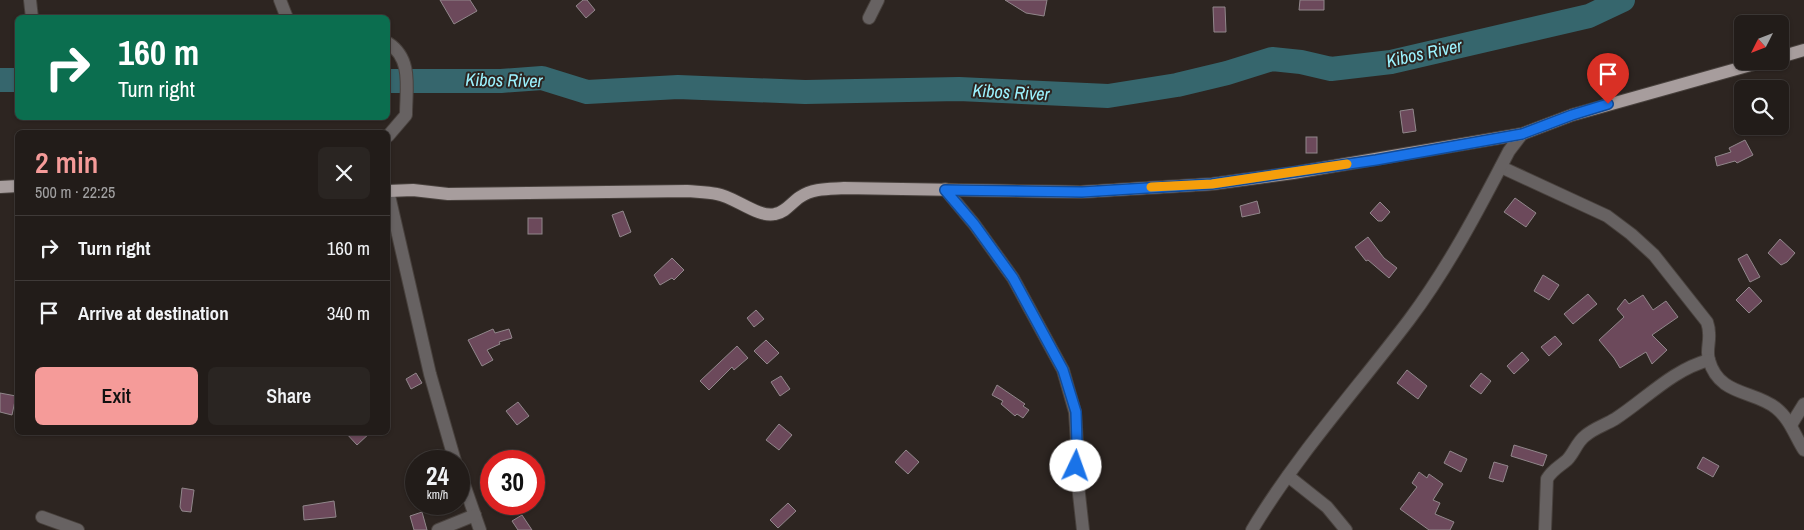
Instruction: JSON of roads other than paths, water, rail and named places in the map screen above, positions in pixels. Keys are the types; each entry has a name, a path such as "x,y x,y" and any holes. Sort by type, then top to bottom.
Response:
{"main road":[{"path":"1789,54 1804,50"},
{"path":"390,191 413,190 448,194 687,192 718,194 738,201 760,213 774,214 788,209 799,197 814,190 844,188 1082,192 1212,184 1376,160 1522,134 1581,112 1734,70"},
{"path":"0,187 15,186"}],"street":[{"path":"30,0 32,15"},
{"path":"280,0 286,15"},
{"path":"869,18 878,0"},
{"path":"390,44 402,57 406,70 406,115 390,134"},
{"path":"1252,530 1288,476 1409,320 1443,271 1509,151 1522,134"},
{"path":"1501,167 1606,216 1631,234 1654,255 1707,322 1709,360 1719,379 1727,386 1775,407 1791,425 1804,450"},
{"path":"945,190 974,224 1013,278 1063,370 1076,412 1076,466 1083,530"},
{"path":"390,200 430,374 453,450"},
{"path":"1545,530 1547,479 1552,472 1567,460 1583,437 1614,419 1678,373 1695,364 1709,360"},
{"path":"1791,425 1804,404"},
{"path":"1288,476 1328,507 1346,530"},
{"path":"470,501 480,530"},
{"path":"438,530 475,515"},
{"path":"42,517 78,530"}],"waterway":[{"name":"Kibos River","path":"390,81 501,81 542,78 587,92 678,87 805,92 959,89 1108,96 1177,85 1227,73 1272,59 1301,62 1331,69 1391,62 1589,16 1623,0"},
{"name":"Kibos River","path":"0,80 15,80"}]}
